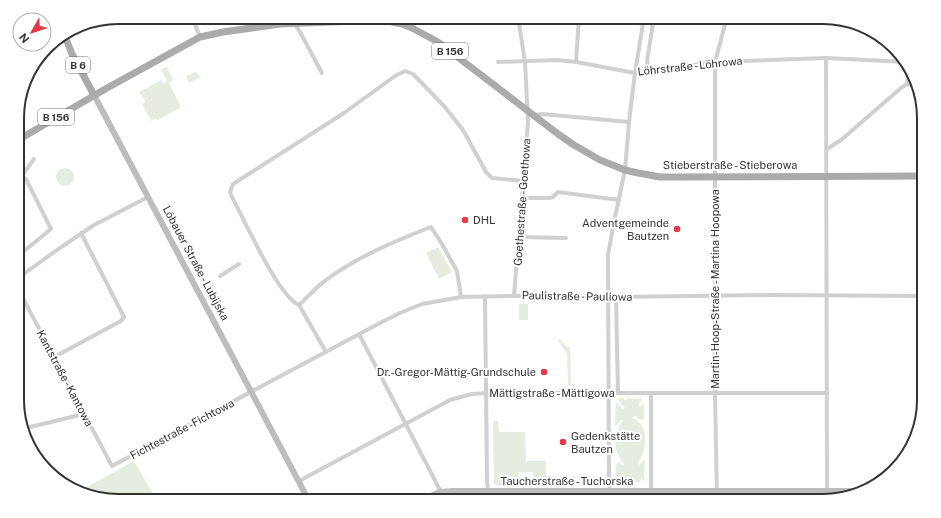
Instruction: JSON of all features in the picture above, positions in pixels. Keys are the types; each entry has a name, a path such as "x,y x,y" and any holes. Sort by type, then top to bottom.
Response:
{"main road":[{"name":"B 156","path":"24,136 94,95 200,37 280,24"},
{"name":"Stieberstraße - Stieberowa","path":"402,24 438,42 580,148 600,160 625,170 660,177 917,176"},
{"name":"Löbauer Straße - Lubijska","path":"66,40 72,54 306,494"},
{"name":"Taucherstraße - Tuchorska","path":"435,494 441,492 488,491 827,491"},
{"path":"827,491 845,491"}],"street":[{"path":"195,24 200,37"},
{"path":"295,24 322,73"},
{"name":"Goethestraße - Goethowa","path":"514,296 520,238 528,122 526,109 525,62 519,24"},
{"path":"576,62 579,24"},
{"path":"611,491 609,484 608,255 625,170 628,122 643,24"},
{"path":"649,71 647,61 653,24"},
{"name":"Martin-Hoop-Straße - Martina Hoopowa","path":"716,492 714,393 715,62 724,24"},
{"path":"826,58 827,491"},
{"name":"Löhrstraße - Löhrowa","path":"498,62 557,60 635,73 715,62 826,58 898,62"},
{"path":"326,352 299,305 294,303 269,268 232,197 230,192 233,184 349,110 382,84 405,71 413,74 444,106 463,130 486,172 492,178 523,181"},
{"path":"907,77 907,84"},
{"path":"827,149 841,140 901,88 907,84 911,85"},
{"path":"535,115 542,114 628,122"},
{"path":"24,173 34,159"},
{"path":"24,178 26,179 52,229 24,251"},
{"path":"522,198 549,198 553,197 558,192 619,200"},
{"path":"24,274 81,233 148,197"},
{"path":"299,305 325,281 344,268 403,238 431,227 453,261 457,271 461,297"},
{"path":"54,357 121,321 124,317 81,233"},
{"path":"520,238 566,238"},
{"path":"220,276 239,264"},
{"path":"486,296 488,494"},
{"name":"Paulistraße - Pauliowa","path":"252,391 400,313 422,304 461,297 917,296"},
{"path":"616,297 618,393"},
{"name":"Kantstraße - Kantowa","path":"24,300 112,466"},
{"path":"359,334 440,486 441,492"},
{"name":"Fichtestraße -Fichtowa","path":"112,466 252,391"},
{"path":"651,393 651,491"},
{"name":"Mättigstraße - Mättigowa","path":"299,481 456,398 472,394 827,393"},
{"path":"28,427 84,414"}],"shaded area":[{"path":"167,67 173,80 169,83 181,107 158,120 156,118 151,121 142,104 146,102 139,92 161,80 163,83 167,81 161,69"},
{"path":"195,72 201,77 189,83 186,76"},
{"path":"61,168 69,168 74,173 72,184 69,186 61,186 56,181 56,173"},
{"path":"438,247 452,272 439,279 426,253"},
{"path":"519,304 528,304 528,320 519,320"},
{"path":"560,339 567,347 570,347 571,385 568,385 567,354 558,340"},
{"path":"618,398 624,398 624,400 627,400 627,398 642,399 638,405 639,407 644,403 644,419 641,420 635,416 632,418 638,421 644,432 645,445 638,463 639,465 645,459 644,482 641,477 641,481 639,483 632,480 618,480 616,483 615,481 616,464 619,462 623,466 624,464 620,459 615,442 617,430 624,420 621,420 615,426 616,402 623,409 625,408"},
{"path":"493,421 498,421 499,432 525,432 526,461 546,461 546,485 534,485 533,472 519,472 520,485 495,485"},
{"path":"134,461 153,494 106,493 85,488"}],"place":[{"name":"DHL","path":"465,220"},
{"name":"Adventgemeinde Bautzen","path":"677,229"},
{"name":"Dr.-Gregor-Mättig-Grundschule","path":"544,372"},
{"name":"Gedenkstätte Bautzen","path":"563,442"}]}
